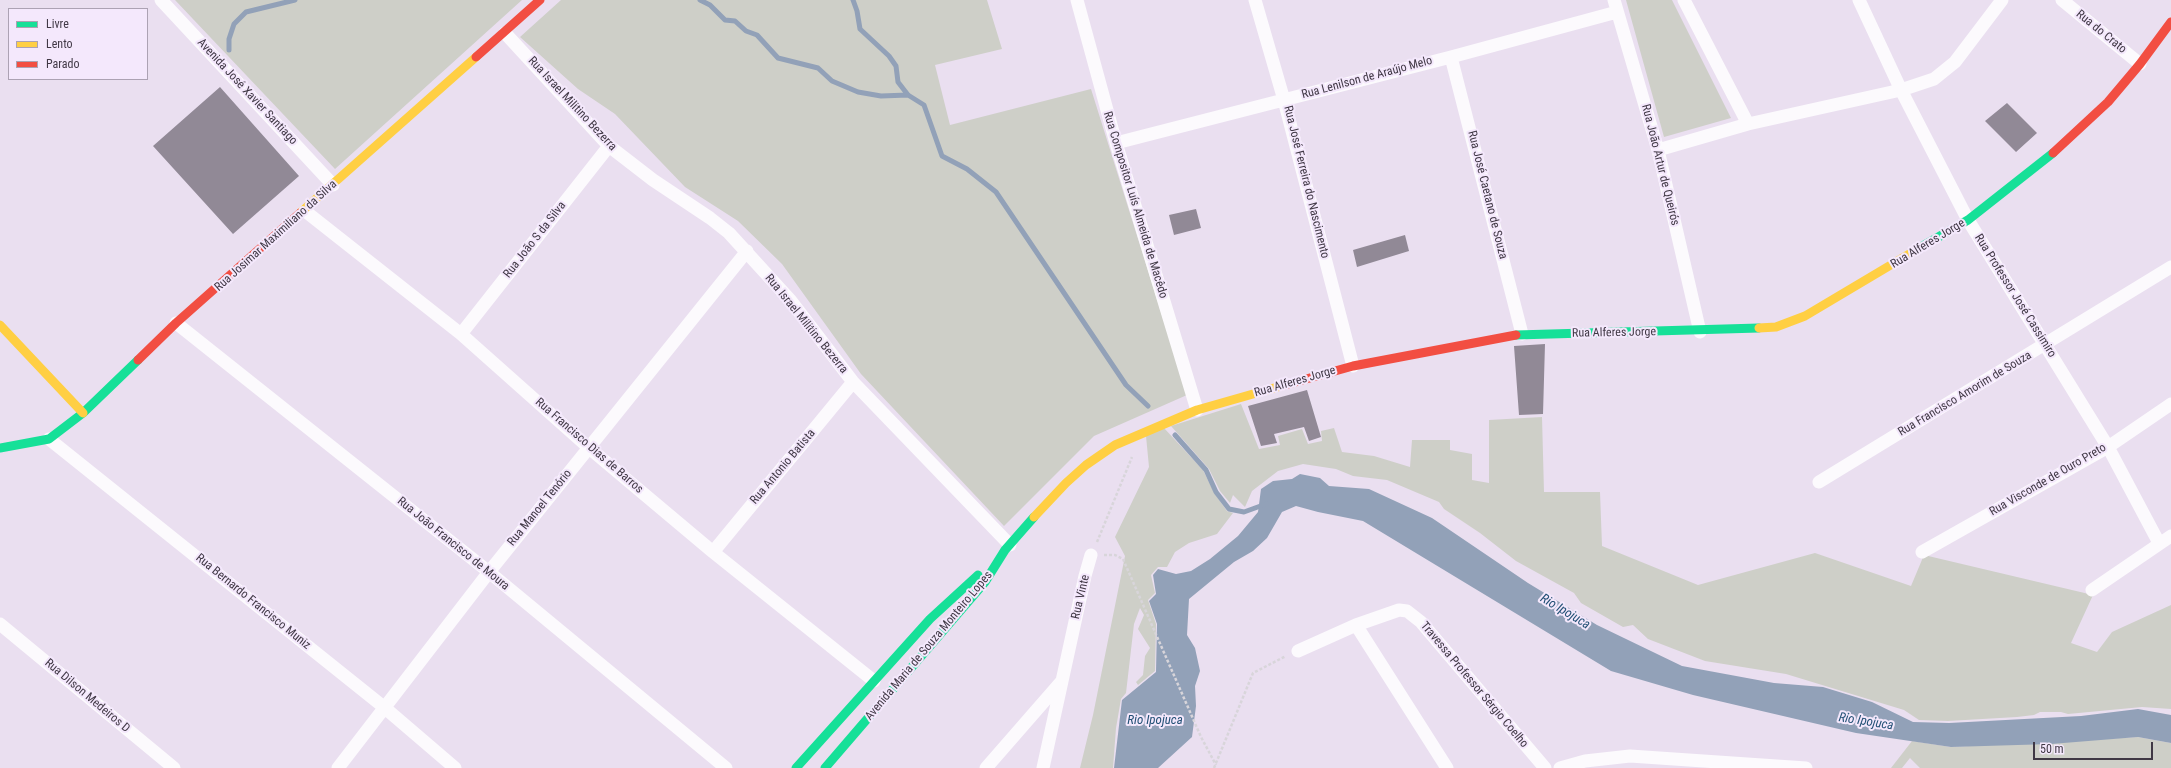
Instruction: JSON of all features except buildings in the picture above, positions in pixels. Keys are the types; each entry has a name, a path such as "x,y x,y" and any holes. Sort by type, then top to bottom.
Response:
{"street":[{"name":"Avenida José Xavier Santiago","path":"161,0 333,185"},
{"name":"Rua Josimar Maximiliano da Silva","path":"0,448 49,439 83,413 176,323 505,33 540,0"},
{"name":"Rua Compositor Luís Almeida de Macêdo","path":"1077,0 1116,142 1197,410"},
{"name":"Rua José Ferreira do Nascimento","path":"1255,0 1284,100 1353,366"},
{"path":"1684,0 1748,124"},
{"name":"Rua Professor José Cassimiro","path":"1859,0 1901,90 1968,220 2108,447 2159,543"},
{"path":"1658,150 1748,124 1901,90 1934,79 1946,71 1980,31 2002,0"},
{"name":"Rua do Crato","path":"2062,0 2140,64"},
{"name":"Rua Lenilson de Araújo Melo","path":"1116,142 1451,56 1616,6"},
{"name":"Rua João Artur de Queirós","path":"1616,6 1658,150 1700,332"},
{"name":"Rua Alferes Jorge","path":"1008,547 1066,483 1086,465 1115,445 1197,410 1353,366 1522,334 1700,332 1776,326 1805,316 1968,220 2064,143 2108,102 2140,64 2171,22"},
{"name":"Rua Israel Militino Bezerra","path":"505,33 609,146 654,180 710,218 729,233 747,251 791,301 853,382 1008,547"},
{"name":"Rua José Caetano de Souza","path":"1451,56 1522,334"},
{"name":"Rua João S da Silva","path":"461,334 609,146"},
{"name":"Rua Francisco Dias de Barros","path":"305,210 461,334 588,447 713,552 874,681"},
{"name":"Rua Manoel Tenório","path":"338,768 489,572 747,251"},
{"name":"Rua Francisco Amorim de Souza","path":"1819,482 2171,267"},
{"name":"Rua João Francisco de Moura","path":"176,323 489,572 726,768"},
{"path":"0,326 83,413"},
{"name":"Rua Antonio Batista","path":"713,552 853,382"},
{"name":"Rua Visconde de Ouro Preto","path":"1922,552 2108,447 2171,404"},
{"name":"Rua Bernardo Francisco Muniz","path":"49,439 386,706 455,768"},
{"path":"2092,590 2171,536"},
{"name":"Avenida Maria de Souza Monteiro Lopes","path":"796,768 930,619 1008,547"},
{"name":"Avenida Maria de Souza Monteiro Lopes","path":"826,768 985,582 1008,547"},
{"name":"Rua Vinte","path":"1043,768 1085,576 1091,555"},
{"name":"Travessa Professor Sérgio Coelho","path":"1356,625 1399,610 1407,611 1422,622 1545,768"},
{"name":"Rua Dilson Medeiros D","path":"0,624 174,768"},
{"path":"1298,651 1356,625 1447,768"},
{"path":"986,768 1062,681"},
{"path":"1560,768 1630,756 1704,764 1806,768"}],"path":[{"path":"1133,454 1091,555 1115,555 1123,559 1215,766"},
{"path":"1215,766 1253,673 1298,651"}],"shaded area":[{"path":"175,0 522,0 335,169"},
{"path":"561,0 987,0 1002,49 935,65 950,125 1091,89 1187,395 1094,436 1004,526 861,374 782,264 738,221 685,187 615,114 578,89 520,37"},
{"path":"1626,0 1672,0 1731,118 1664,137"},
{"path":"1241,404 1259,449 1280,445 1278,436 1302,429 1308,444 1322,441 1321,431 1334,428 1342,452 1374,456 1410,467 1412,440 1450,440 1450,450 1472,454 1472,480 1489,483 1489,420 1542,417 1544,492 1600,492 1602,546 1698,585 1815,553 1911,586 1924,555 2093,595 2071,643 2097,652 2112,632 2171,605 2171,709 2142,707 2068,714 2061,712 2040,712 2034,715 2017,717 1948,721 1919,720 1904,710 1786,674 1705,661 1648,639 1633,625 1623,627 1581,603 1574,593 1516,561 1480,533 1444,509 1439,502 1387,480 1353,476 1336,469 1303,464 1278,471 1252,491 1245,507 1233,495 1230,503 1220,491 1209,469 1171,426"},
{"path":"1164,428 1203,470 1215,494 1227,511 1233,513 1217,534 1189,543 1175,552 1167,567 1158,567 1151,575 1155,593 1148,600 1156,624 1155,671 1138,685 1136,682 1143,675 1145,656 1150,648 1138,629 1144,615 1140,608 1134,624 1126,693 1121,699 1116,728 1113,768 1080,768 1093,715 1125,556 1115,537 1149,467 1146,436"},
{"path":"2138,737 2171,743 2171,768 1920,768 1910,758 1902,768 1891,768 1912,741 1951,747"}],"water":[{"name":"Rio Ipojuca","path":"1300,474 1320,478 1329,486 1369,489 1432,518 1528,583 1597,625 1682,666 1774,683 1823,687 1872,702 1913,722 1949,723 2081,716 2138,709 2171,715 2171,743 2138,737 2051,744 1951,747 1856,733 1693,695 1611,671 1363,521 1296,506 1282,512 1267,538 1253,551 1234,562 1189,599 1187,635 1195,648 1200,671 1195,686 1196,706 1192,737 1158,768 1114,768 1122,700 1156,672 1157,624 1149,601 1156,594 1153,575 1158,569 1176,574 1191,571 1210,559 1238,536 1258,512 1261,489 1273,481 1292,479"}],"waterway":[{"path":"229,50 229,39 234,24 246,12 295,0"},
{"path":"700,0 710,5 725,20 735,21 746,31 757,35 778,58 818,68 832,81 858,92 881,96 908,95"},
{"path":"853,0 857,11 860,29 889,56 896,66 898,82 908,95 924,105 942,156 967,169 996,192 1126,385 1148,406"},
{"path":"1175,435 1206,470 1216,492 1229,509 1244,512 1266,504"}],"traffic: fast":[{"path":"1921,247 1968,220 2053,153"},
{"path":"1516,335 1759,328"},
{"path":"0,448 49,439 83,413 138,360"},
{"path":"825,768 985,582 1005,550 1034,517"},
{"path":"796,768 930,619 978,575"}],"traffic: slow":[{"path":"300,213 476,57"},
{"path":"1759,328 1776,327 1805,316 1921,247"},
{"path":"0,325 83,413"},
{"path":"1034,517 1066,483 1086,465 1115,445 1197,410 1281,386"}],"traffic: jam":[{"path":"476,57 540,0"},
{"path":"2053,153 2108,102 2140,64 2171,22"},
{"path":"138,360 176,323 300,213"},
{"path":"1281,386 1353,366 1516,335"}]}
